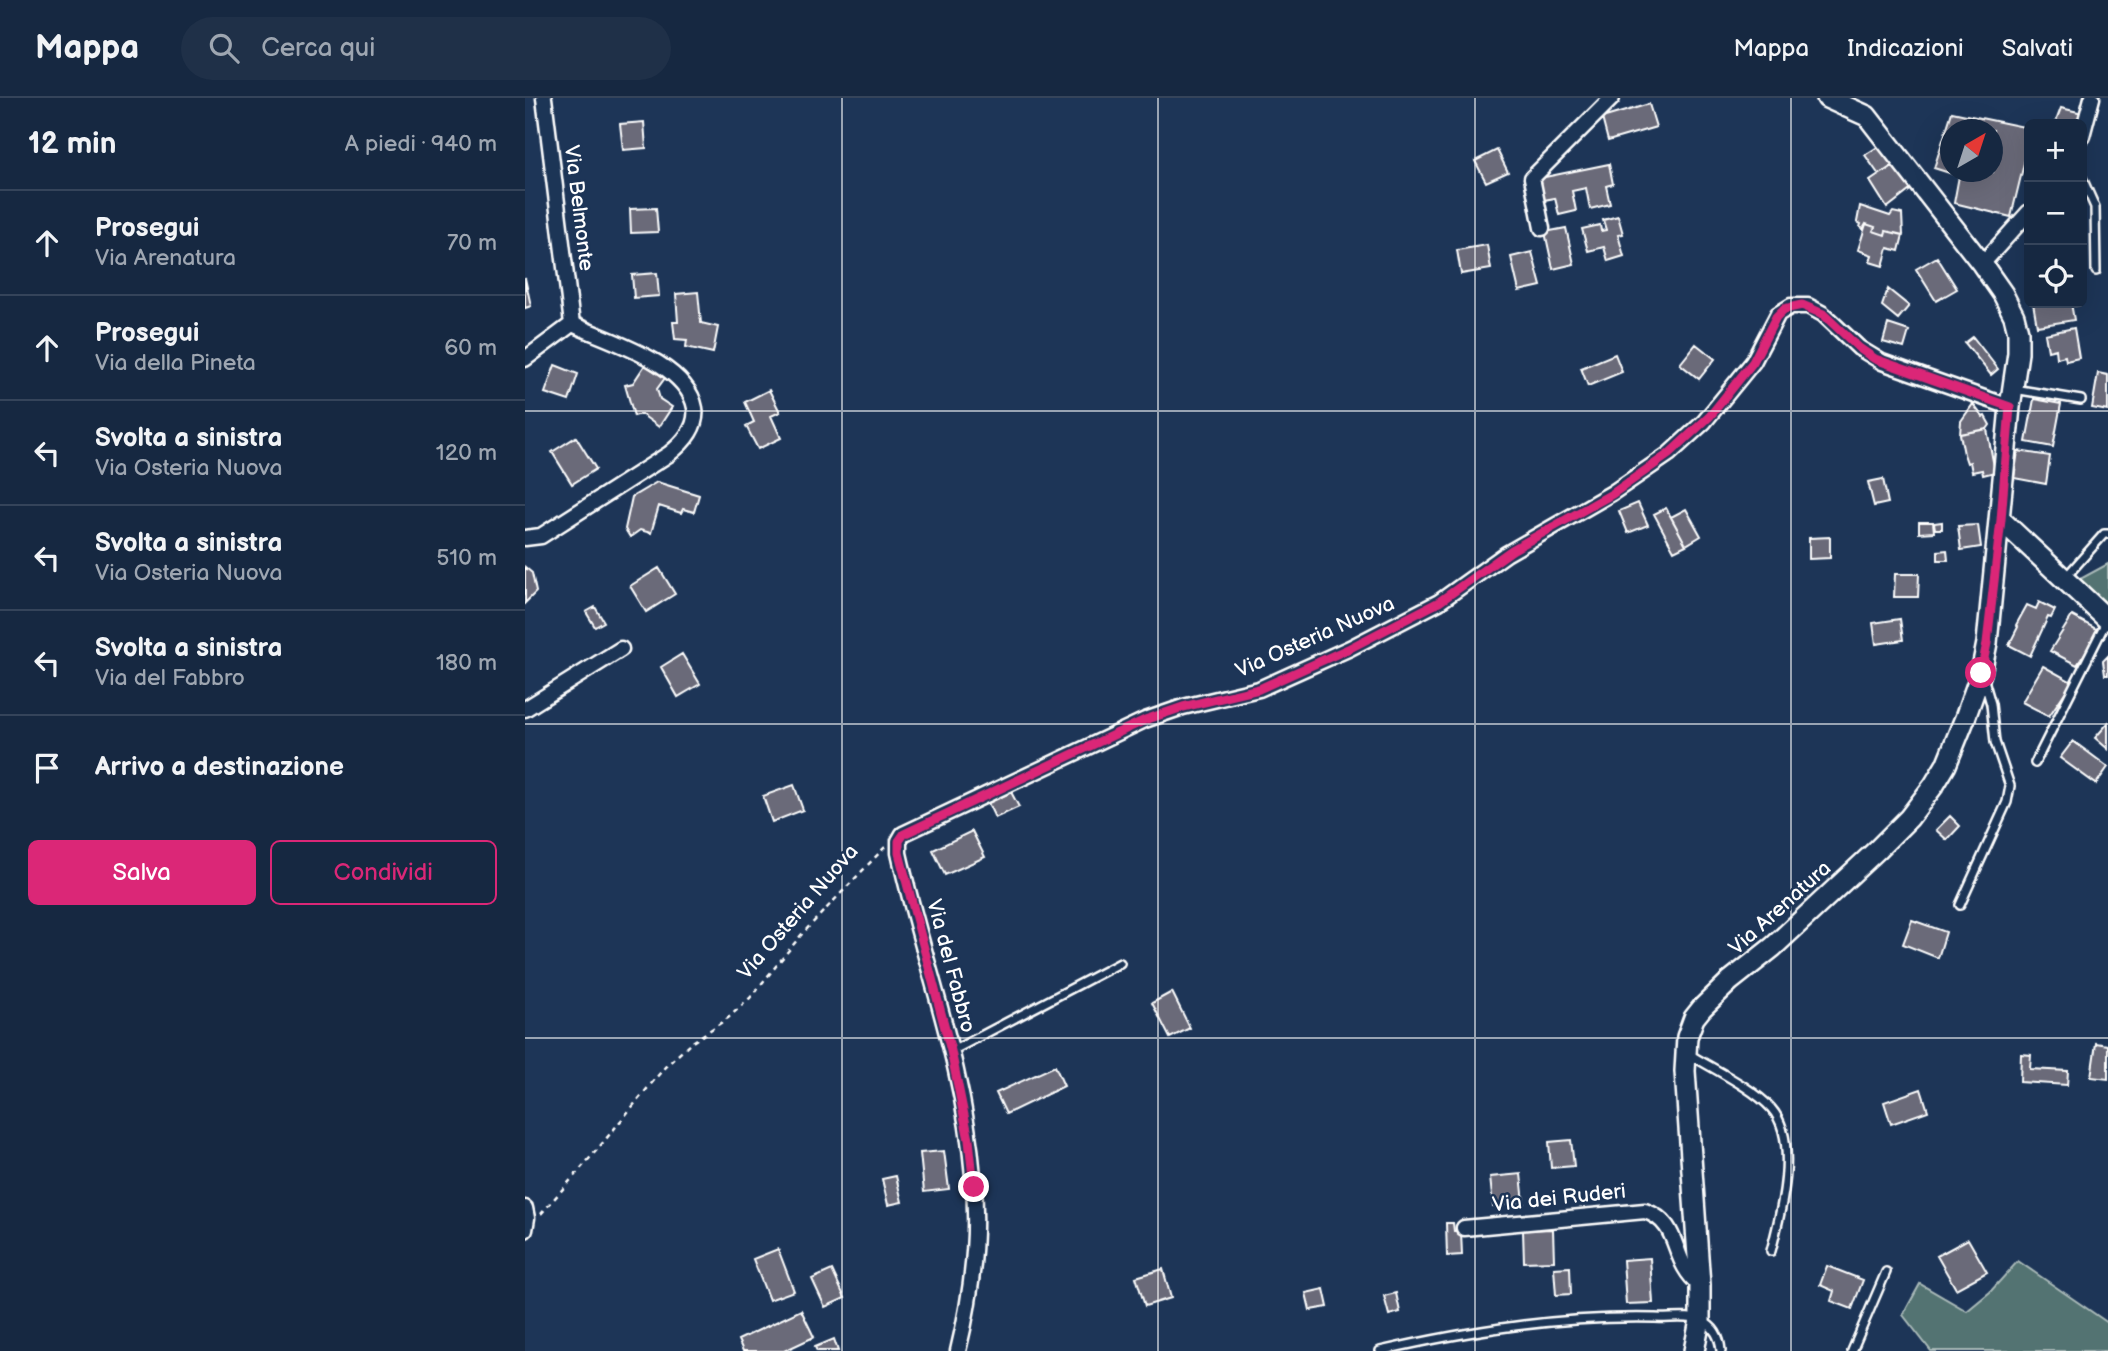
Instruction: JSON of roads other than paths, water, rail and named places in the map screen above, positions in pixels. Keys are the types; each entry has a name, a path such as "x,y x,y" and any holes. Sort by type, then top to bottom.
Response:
{"street":[{"name":"Via Belmonte","path":"544,98 572,324"},
{"path":"1542,228 1531,179 1612,98"},
{"path":"1827,98 1863,107"},
{"path":"2086,119 2092,98"},
{"name":"Via Arenatura","path":"1695,1351 1700,1320 1700,1285 1685,1052 1692,1023 1707,1002 1773,947 1878,849 1915,810 1946,765 1981,673 1987,643 2018,353 2016,324 2003,294 1982,264 1863,107"},
{"path":"1982,264 2024,218"},
{"name":"Via Osteria Nuova","path":"899,841 910,829 1135,724 1173,710 1276,683 1439,602 1506,554 1612,494 1684,442 1745,374 1761,350 1776,317 1789,307 1802,305 1823,314 1863,351 1882,362 2012,398"},
{"path":"525,359 572,324 657,362 676,375 692,397 695,418 687,437 669,454 541,536 525,538"},
{"path":"2001,520 2108,620"},
{"path":"525,709 621,649"},
{"name":"Via del Fabbro","path":"899,841 900,857 951,1051 969,1140 974,1187 971,1280 958,1351"},
{"path":"525,1208 529,1226"},
{"name":"Via dei Ruderi","path":"1465,1228 1645,1212 1653,1214 1666,1224 1685,1271 1700,1285"}],"lane":[{"path":"2084,182 2095,207 2096,271"},
{"path":"2012,398 2081,400"},
{"path":"2065,579 2104,534 2108,534"},
{"path":"2035,764 2108,620"},
{"path":"1960,905 2009,798 2008,780 1995,742 1991,704 1981,673"},
{"path":"951,1051 1120,963"},
{"path":"1685,1052 1761,1100 1780,1121 1786,1142 1785,1177 1780,1215 1771,1251"},
{"path":"1852,1351 1886,1272"},
{"path":"1380,1351 1447,1336 1545,1321 1599,1318 1700,1320 1718,1335 1721,1351"}]}
